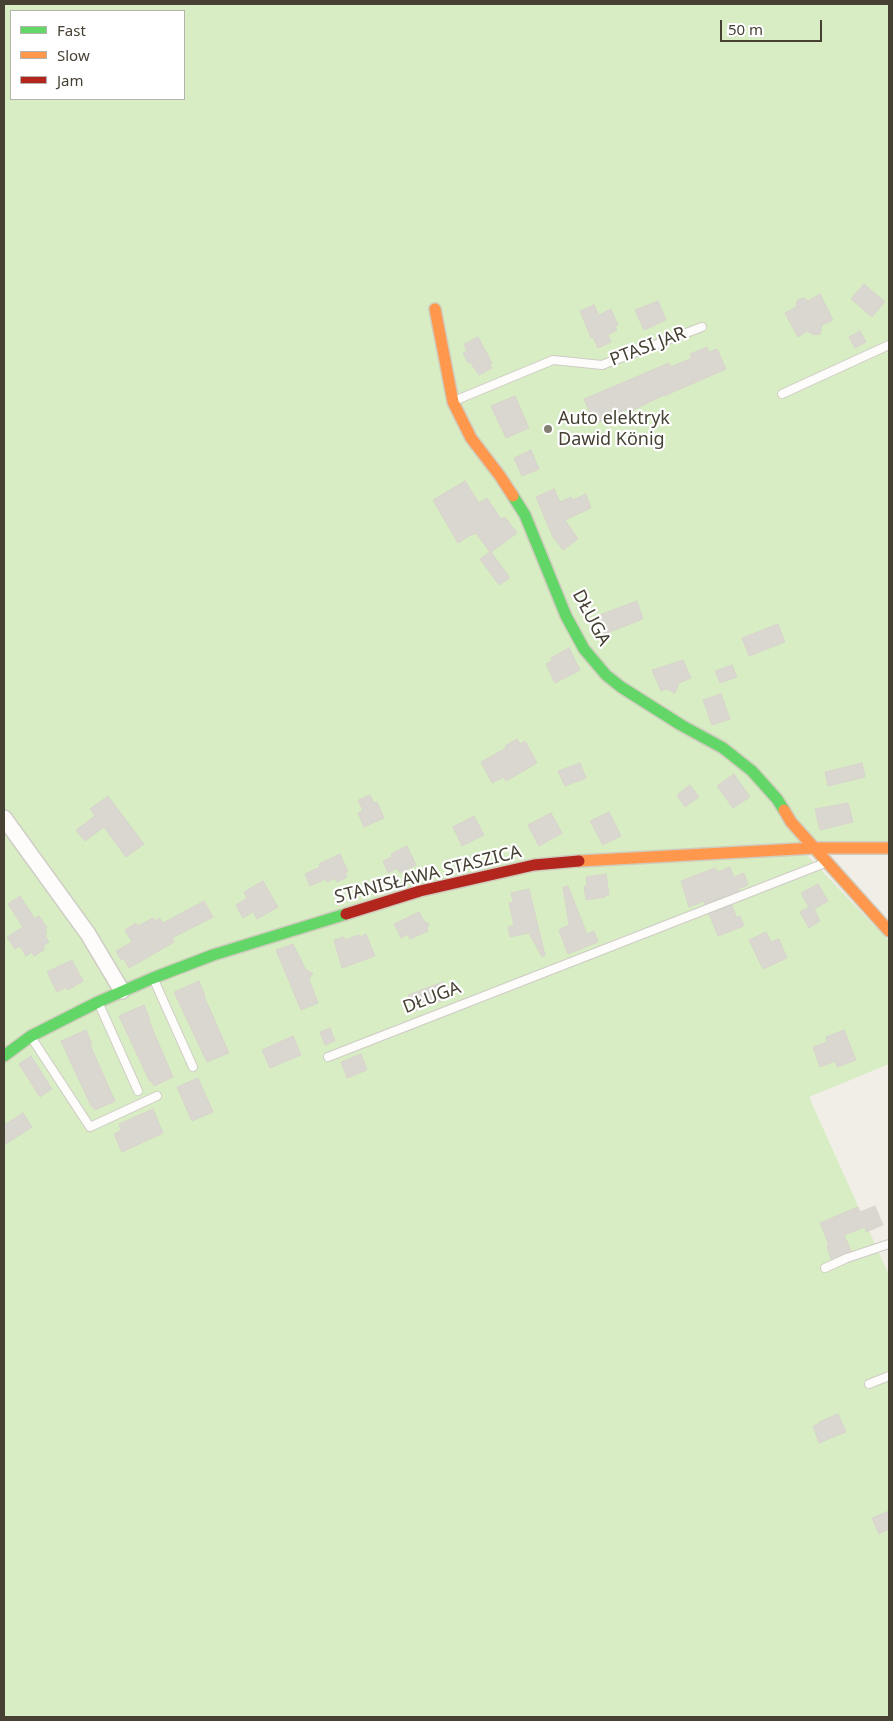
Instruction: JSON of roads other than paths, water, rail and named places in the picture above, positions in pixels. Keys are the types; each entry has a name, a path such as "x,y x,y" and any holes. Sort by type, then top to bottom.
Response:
{"street":[{"name":"DŁUGA","path":"435,309 453,402 471,438 500,476 525,515 570,624 584,649 606,675 621,687 681,725 723,748 747,767 776,799 791,822 889,932"},
{"path":"4,818 88,934 122,991"},
{"name":"STANISŁAWA STASZICA","path":"4,1056 31,1036 98,1002 153,978 230,950 420,891 534,866 617,858 815,848 889,848"}],"lane":[{"name":"PTASI JAR","path":"453,402 553,360 602,366 702,326"},
{"path":"782,394 889,345"},
{"name":"DŁUGA","path":"328,1058 827,863"},
{"path":"153,978 193,1067"},
{"path":"98,1002 138,1091"},
{"path":"31,1036 90,1127 157,1096"},
{"path":"825,1268 847,1258 889,1244"},
{"path":"869,1384 889,1376"}],"place":[{"name":"Auto elektryk Dawid König","path":"548,429"}]}
